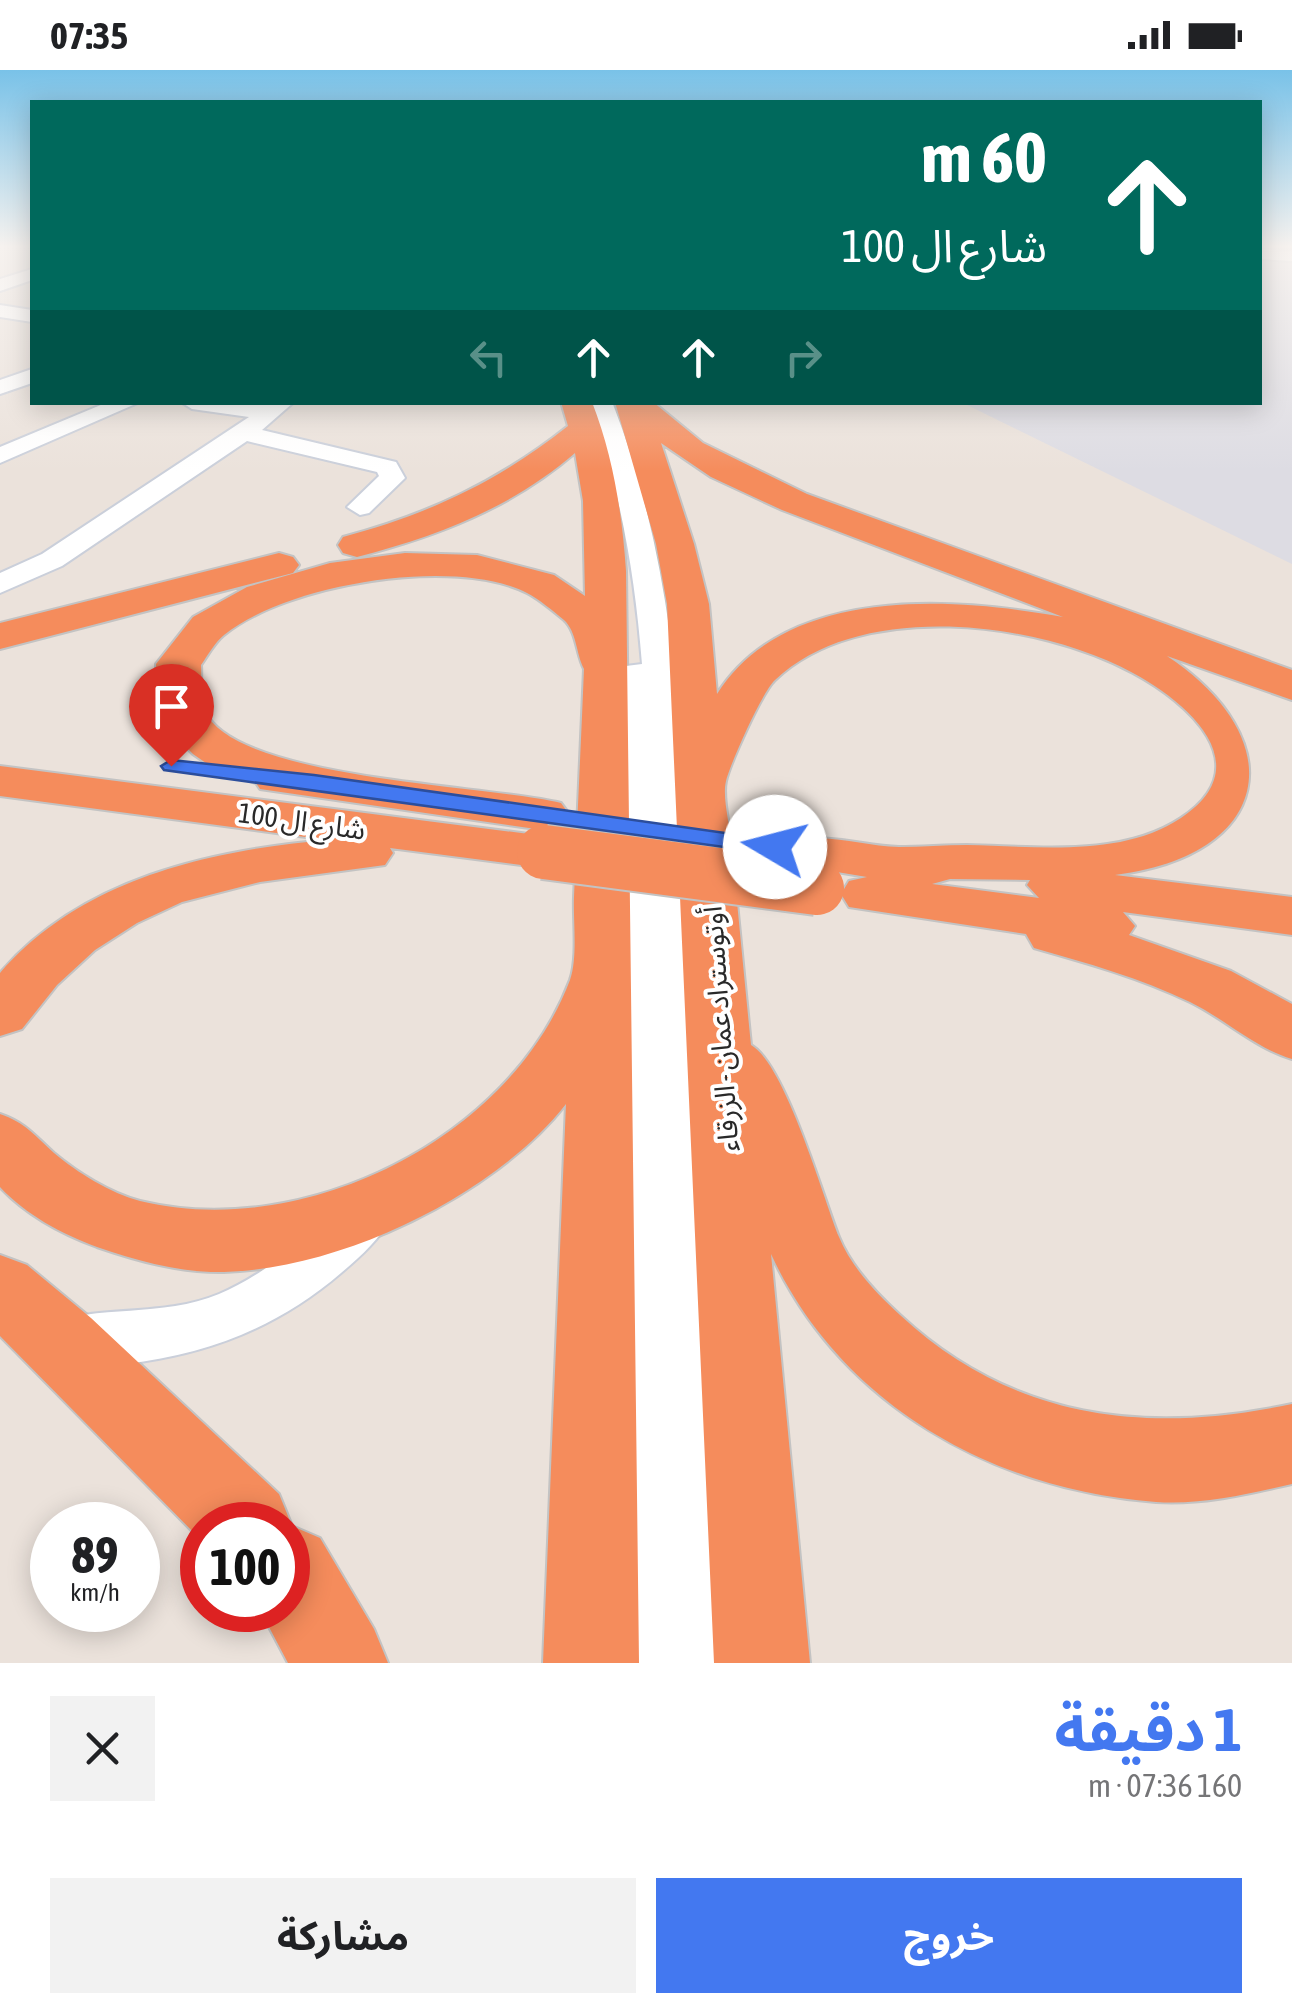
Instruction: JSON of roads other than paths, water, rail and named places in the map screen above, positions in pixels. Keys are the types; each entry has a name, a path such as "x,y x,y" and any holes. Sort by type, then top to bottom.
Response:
{"highway":[{"path":"0,636 366,543 449,518 511,488 603,407"},
{"path":"590,1663 603,970 603,407"},
{"path":"603,407 776,492 982,574 1292,686"},
{"name":"أوتوستراد عمان - الزرقاء","path":"603,407 683,573 703,777 762,1663"},
{"path":"314,782 238,761 221,751 193,728 174,689 180,663 199,638 227,616 281,588 336,572 389,564 464,564 507,572 558,594 584,615 606,675"},
{"path":"703,777 736,702 759,670 798,644 822,634 907,617 1004,620 1115,646 1166,671 1208,702 1228,725 1239,750 1242,775 1227,806 1194,832 1145,852 1084,862 967,859 815,870"},
{"name":"شارع ال 100","path":"0,747 314,782 544,833"},
{"name":"شارع ال 100","path":"0,781 478,844 544,833"},
{"path":"544,833 815,870 972,908 1176,973 1230,996 1292,1036"},
{"path":"0,1014 22,982 74,935 127,904 170,886 259,862 478,844"},
{"path":"894,864 1292,916"},
{"path":"972,908 1292,952"},
{"path":"0,1141 40,1184 73,1205 129,1228 182,1240 222,1242 304,1231 354,1215 456,1160 516,1113 552,1075 569,1047 603,970"},
{"path":"721,1045 756,1107 818,1272 865,1332 902,1366 944,1396 993,1422 1045,1442 1099,1456 1178,1464 1252,1458 1292,1444"},
{"path":"0,1288 64,1343 225,1502"},
{"path":"310,1609 340,1663"}],"street":[{"path":"0,387 30,377"},
{"path":"0,456 123,405"},
{"path":"234,405 276,408"},
{"path":"603,407 605,435 634,553 638,624 630,877 652,1283 666,1663"},
{"path":"603,407 614,434 644,553 660,662 694,1663"},
{"path":"0,584 52,560 276,408"},
{"path":"244,433 387,467 392,478 360,507"},
{"path":"64,1343 186,1332 238,1314 286,1288 381,1201"}]}
